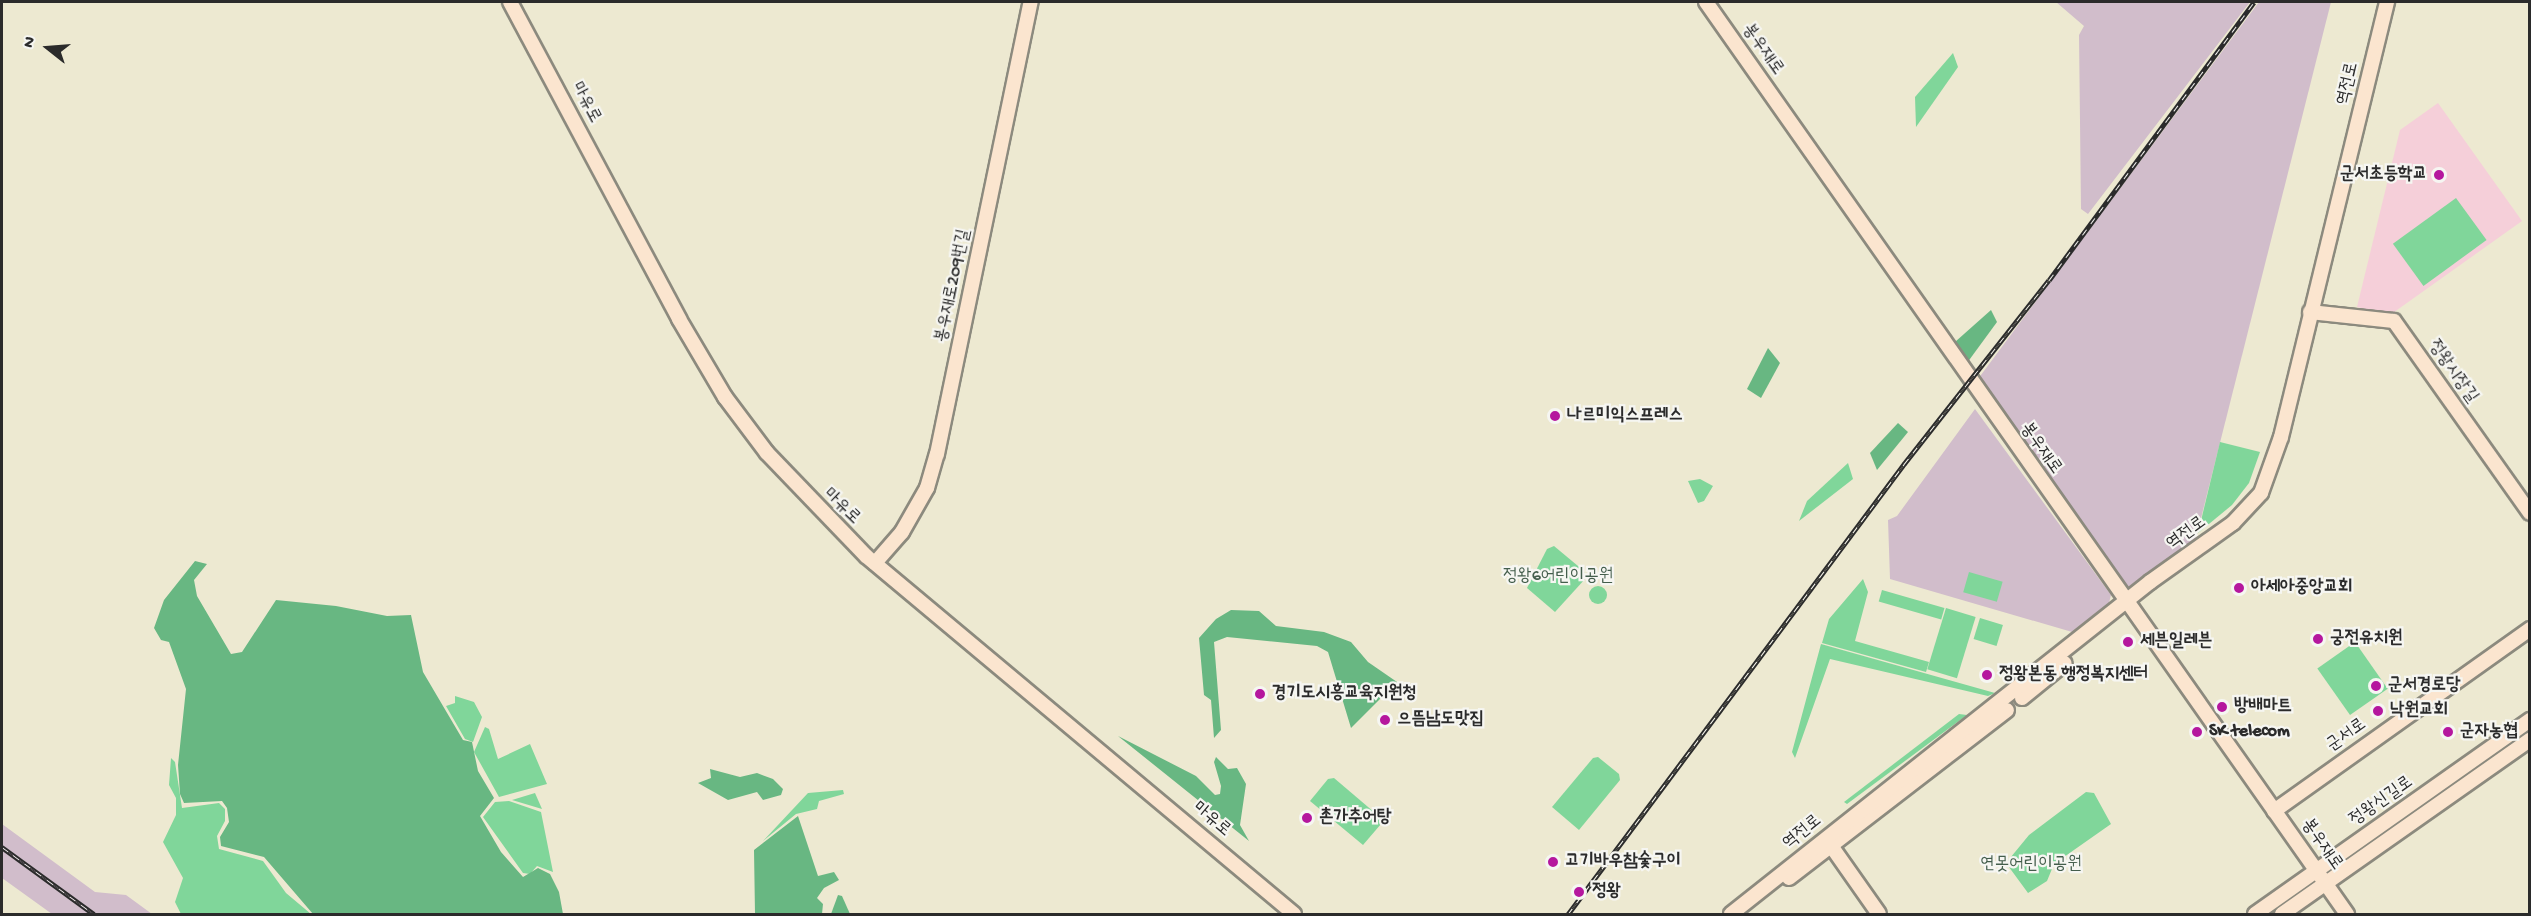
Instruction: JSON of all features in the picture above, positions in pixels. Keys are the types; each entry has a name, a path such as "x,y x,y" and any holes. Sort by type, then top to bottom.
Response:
{"street":[{"name":"마유로","path":"510,2 679,320 725,397 799,490 875,563 1294,915"},
{"name":"봉우재로209번길","path":"875,563 907,523 927,488 937,454 1031,2"},
{"name":"봉우재로","path":"1706,2 2347,915"},
{"name":"역전로","path":"2313,312 2388,2"},
{"name":"역전로","path":"1731,915 1828,842 2233,523 2261,493 2281,436 2393,2"},
{"name":"정왕시장길","path":"2313,312 2394,321 2529,513"},
{"name":"군서로","path":"2274,811 2529,629"},
{"name":"정왕신길로","path":"2255,915 2529,720"},
{"name":"정왕신길로","path":"2282,915 2529,740"},
{"name":"역전로","path":"1743,915 1828,842"},
{"path":"1828,842 1879,915"}],"shaded area":[{"path":"2056,2 2250,2 2088,214 2081,209 2079,35 2084,26"},
{"path":"2259,2 2331,2 2194,546 2130,596 1975,383"},
{"name":"군서초등학교","path":"2438,103 2522,221 2390,315 2357,307 2400,130"},
{"path":"1975,409 2111,595 2107,611 2079,634 1890,579 1888,520 1897,516"},
{"path":"2,824 95,892 126,895 152,914 52,914 2,878"}],"green space":[{"path":"1953,53 1958,67 1916,127 1915,97"},
{"path":"2456,198 2487,240 2423,286 2393,244"},
{"path":"1991,310 1997,322 1967,363 1955,342"},
{"path":"1768,348 1780,363 1761,398 1747,389"},
{"path":"1898,423 1908,432 1877,470 1870,453"},
{"path":"2220,442 2260,452 2249,483 2232,505 2198,533"},
{"path":"1848,463 1853,479 1799,521 1807,501"},
{"path":"1700,479 1713,486 1704,501 1698,503 1688,481"},
{"name":"정왕6어린이공원","path":"1554,546 1584,571 1585,579 1555,612 1527,588 1547,549"},
{"path":"195,561 207,564 194,580 197,596 231,654 242,652 276,600 336,606 387,616 411,615 423,672 463,740 472,742 478,771 494,798 480,816 501,852 523,877 538,868 550,874 559,892 563,914 313,914 264,857 221,846 220,837 229,822 227,808 222,801 184,803 180,794 178,765 186,689 169,642 161,640 154,628 164,600"},
{"path":"1969,572 2003,582 1997,602 1963,592"},
{"path":"1863,579 1868,592 1855,641 1929,662 1926,672 1822,643 1829,619"},
{"path":"1598,586 1604,589 1607,595 1604,601 1598,604 1592,601 1589,595 1592,589"},
{"path":"1882,590 1944,608 1941,619 1879,602"},
{"path":"1946,608 1976,617 1957,678 1927,669"},
{"path":"1231,610 1259,611 1276,626 1324,632 1351,642 1368,662 1397,682 1351,728 1328,652 1317,646 1227,637 1214,642 1221,730 1214,738 1211,700 1204,695 1199,638 1216,619"},
{"path":"1980,618 2003,625 1997,646 1974,639"},
{"path":"2355,642 2388,689 2350,715 2317,668"},
{"path":"1821,644 1995,693 1988,696 1830,659 1795,758 1792,752"},
{"path":"455,696 474,702 482,717 473,742 465,739 446,706 455,703"},
{"path":"1959,714 1967,715 1847,804 1844,802"},
{"path":"485,727 489,729 498,759 530,744 547,784 499,797 474,752"},
{"path":"1118,736 1196,776 1215,795 1220,794 1221,786 1214,762 1216,757 1228,769 1237,768 1246,784 1240,825 1249,841"},
{"path":"1598,757 1619,774 1620,780 1579,830 1552,807 1593,758"},
{"path":"171,758 175,762 182,808 219,803 225,809 225,821 217,836 219,849 263,861 286,893 311,914 181,914 175,902 183,878 163,842 176,815 176,798 169,785"},
{"path":"710,769 740,777 757,773 773,779 783,789 781,795 763,800 757,792 728,800 698,783 711,778"},
{"path":"1334,778 1381,818 1381,824 1363,845 1310,801 1328,779"},
{"path":"843,790 844,794 819,801 817,809 796,814 763,841 808,793"},
{"name":"연못어린이공원","path":"2086,792 2094,793 2111,824 2054,864 2047,881 2028,893 2006,863 2029,835"},
{"path":"535,793 542,809 512,800"},
{"path":"509,801 541,812 553,872 537,866 530,874 523,873 483,817 495,802"},
{"path":"798,816 818,876 834,872 839,880 824,888 817,898 823,904 822,914 755,914 754,850"},
{"path":"838,895 842,896 850,914 831,914"}],"railway":[{"path":"1568,914 1904,464 2049,280 2254,2"},
{"path":"2,847 94,914"}],"place":[{"name":"군서초등학교","path":"2439,175"},
{"name":"나르미익스프레스","path":"1555,416"},
{"name":"아세아중앙교회","path":"2239,588"},
{"name":"궁전유치원","path":"2318,639"},
{"name":"세븐일레븐","path":"2128,642"},
{"name":"정왕본동 행정복지센터","path":"1987,675"},
{"name":"군서경로당","path":"2376,686"},
{"name":"경기도시흥교육지원청","path":"1260,694"},
{"name":"방배마트","path":"2222,707"},
{"name":"낙원교회","path":"2378,711"},
{"name":"으뜸남도맛집","path":"1385,720"},
{"name":"SK telecom","path":"2197,732"},
{"name":"군자농협","path":"2448,732"},
{"name":"촌가추어탕","path":"1307,818"},
{"name":"고기바우참숯구이","path":"1553,862"},
{"name":"정왕","path":"1579,892"}]}
